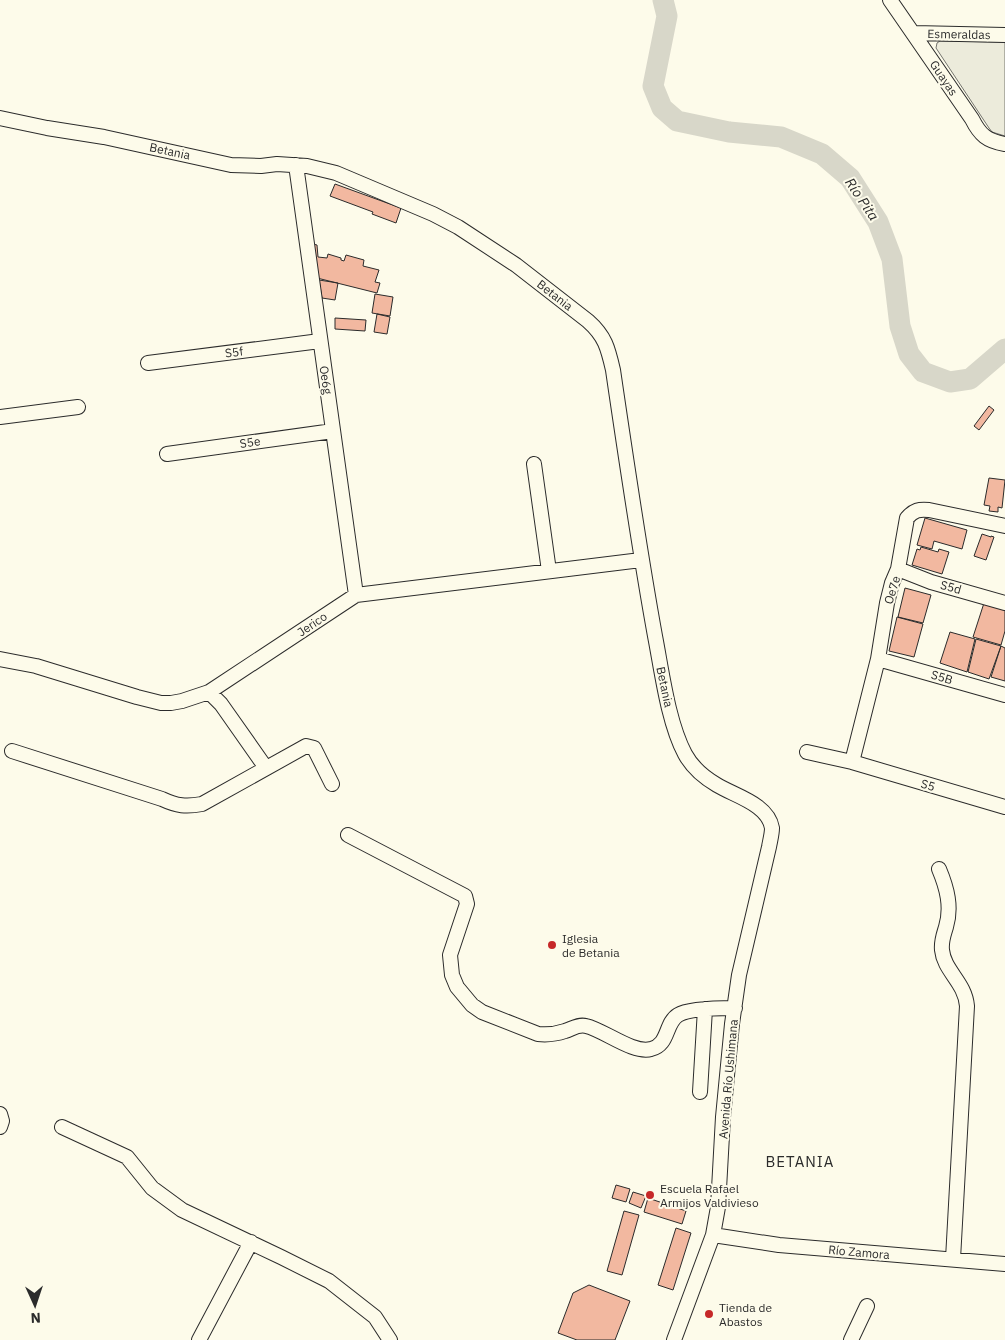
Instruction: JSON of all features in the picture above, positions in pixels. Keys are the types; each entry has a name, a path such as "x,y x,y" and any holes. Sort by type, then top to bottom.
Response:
{"street":[{"name":"Guayas","path":"890,0 977,129 984,137 994,142 1005,144"},
{"name":"Esmeraldas","path":"914,34 1005,35"},
{"name":"Betania","path":"0,118 104,137 231,164 261,166 277,164 296,165 336,173 434,214 458,227 516,265 598,330 608,348 613,370 641,560 666,694 675,729 685,753 707,778 719,786 744,797 766,815"},
{"name":"Oe6g","path":"296,165 356,594"},
{"name":"S5f","path":"148,363 320,341"},
{"path":"0,417 78,408"},
{"name":"S5e","path":"167,454 333,431"},
{"path":"534,464 549,571"},
{"name":"Oe7e","path":"852,762 878,659 887,603 898,569 907,518 919,509 1005,526"},
{"name":"Jerico","path":"0,659 36,666 137,697 161,703 171,703 210,692 356,594 641,560"},
{"name":"S5d","path":"898,569 930,582 1005,603"},
{"name":"S5B","path":"878,659 1005,696"},
{"path":"210,692 221,704 266,768"},
{"path":"12,751 162,799 175,805 189,806 202,804 306,746 314,748 332,784"},
{"name":"S5","path":"807,752 852,762 1005,807"},
{"name":"Avenida Río Ushimana","path":"674,1340 713,1235 718,1207 723,1116 734,1008 739,975 772,834 772,828 766,815"},
{"path":"348,835 465,896 467,904 450,955 452,975 461,993 472,1005 482,1012 545,1035 562,1032 573,1027 585,1026 624,1043 646,1050 662,1042 673,1019 682,1012 734,1008"},
{"path":"939,870 947,891 949,909 942,939 942,950 945,961 964,990 967,1006 953,1260"},
{"path":"700,1092 704,1009"},
{"path":"0,1114 2,1120 0,1127"},
{"path":"62,1127 127,1157 152,1188 182,1210 329,1281 375,1317 390,1340"},
{"name":"Río Zamora","path":"713,1235 779,1245 1005,1264"},
{"path":"199,1340 251,1242"},
{"path":"857,1339 867,1306"}],"shaded area":[{"path":"940,41 1005,42 1005,136 992,132 989,128 936,48 937,43"}],"building":[{"path":"335,184 401,208 396,223 330,196"},
{"path":"313,244 317,245 318,257 327,258 328,254 341,258 344,261 346,255 364,260 363,266 379,270 375,282 380,283 377,293 317,278"},
{"path":"319,280 338,283 335,300 322,298"},
{"path":"375,294 393,297 390,316 372,313"},
{"path":"377,314 390,317 387,334 374,332"},
{"path":"335,318 366,320 365,331 335,329"},
{"path":"989,406 994,410 979,430 974,426"},
{"path":"989,478 1005,480 1002,508 998,507 998,512 989,511 990,506 984,505"},
{"path":"925,518 967,530 962,549 934,541 932,549 917,545"},
{"path":"982,534 994,537 986,560 974,556"},
{"path":"921,547 938,552 939,549 949,552 942,574 912,565 917,549 920,550"},
{"path":"905,588 931,595 923,623 898,617"},
{"path":"984,603 1005,609 1005,631 1001,645 973,637"},
{"path":"897,617 923,624 914,657 889,651"},
{"path":"950,632 975,639 967,672 940,663"},
{"path":"976,639 1001,646 989,679 968,672"},
{"path":"1001,646 1005,648 1005,681 991,677"},
{"path":"616,1185 630,1189 626,1202 612,1198"},
{"path":"633,1192 646,1196 641,1208 629,1203"},
{"path":"648,1198 686,1211 682,1224 644,1212"},
{"path":"624,1211 639,1215 622,1275 607,1271"},
{"path":"676,1228 691,1233 673,1290 658,1285"},
{"path":"589,1285 630,1301 615,1340 577,1340 558,1333 573,1293"}],"waterway":[{"name":"Río Pita","path":"663,0 667,16 653,86 662,108 677,121 729,132 781,137 822,154 850,178 878,222 892,259 900,326 909,354 923,372 950,382 970,379 1005,349"}],"place":[{"name":"Iglesia de Betania","path":"552,945"},
{"name":"Escuela Rafael Armijos Valdivieso","path":"650,1195"},
{"name":"Tienda de Abastos","path":"709,1314"}],"district":[{"name":"BETANIA","path":"800,1161"}]}
